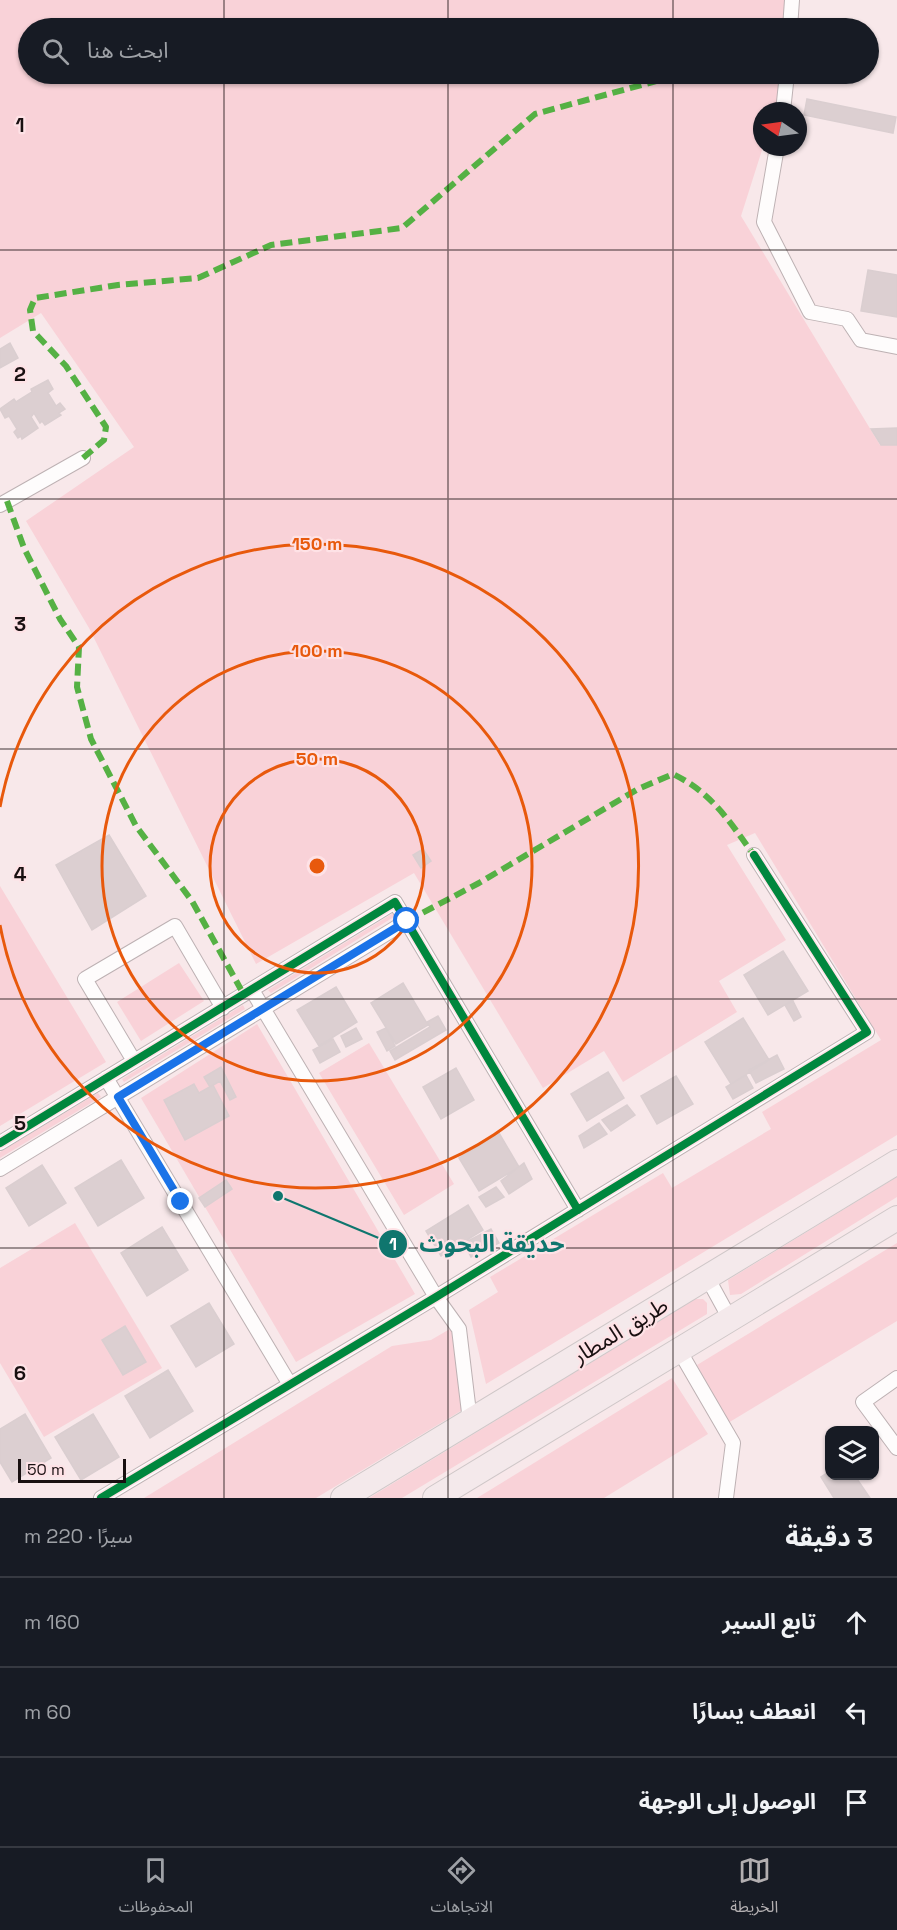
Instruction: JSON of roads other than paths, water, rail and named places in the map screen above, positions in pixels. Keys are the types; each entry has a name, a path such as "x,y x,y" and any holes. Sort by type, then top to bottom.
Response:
{"highway":[{"name":"طريق المطار","path":"343,1498 897,1162"},
{"path":"435,1498 897,1218"}],"street":[{"path":"791,18 792,0"},
{"path":"784,102 787,84"},
{"path":"775,156 764,222 810,312 847,319 861,340 897,347"},
{"path":"0,505 83,458"},
{"path":"101,1498 289,1383 436,1297 867,1032 754,855"},
{"path":"0,1143 395,902 578,1210"},
{"path":"0,1169 407,921"},
{"path":"134,1061 86,979 175,926 223,1008"},
{"path":"252,990 436,1297 459,1329 470,1421"},
{"path":"106,1078 289,1383"},
{"path":"707,1277 730,1319"},
{"path":"679,1350 732,1443 726,1498"},
{"path":"897,1377 862,1402 897,1448"}],"place":[{"name":"حديقة البحوث","path":"278,1196"}]}
